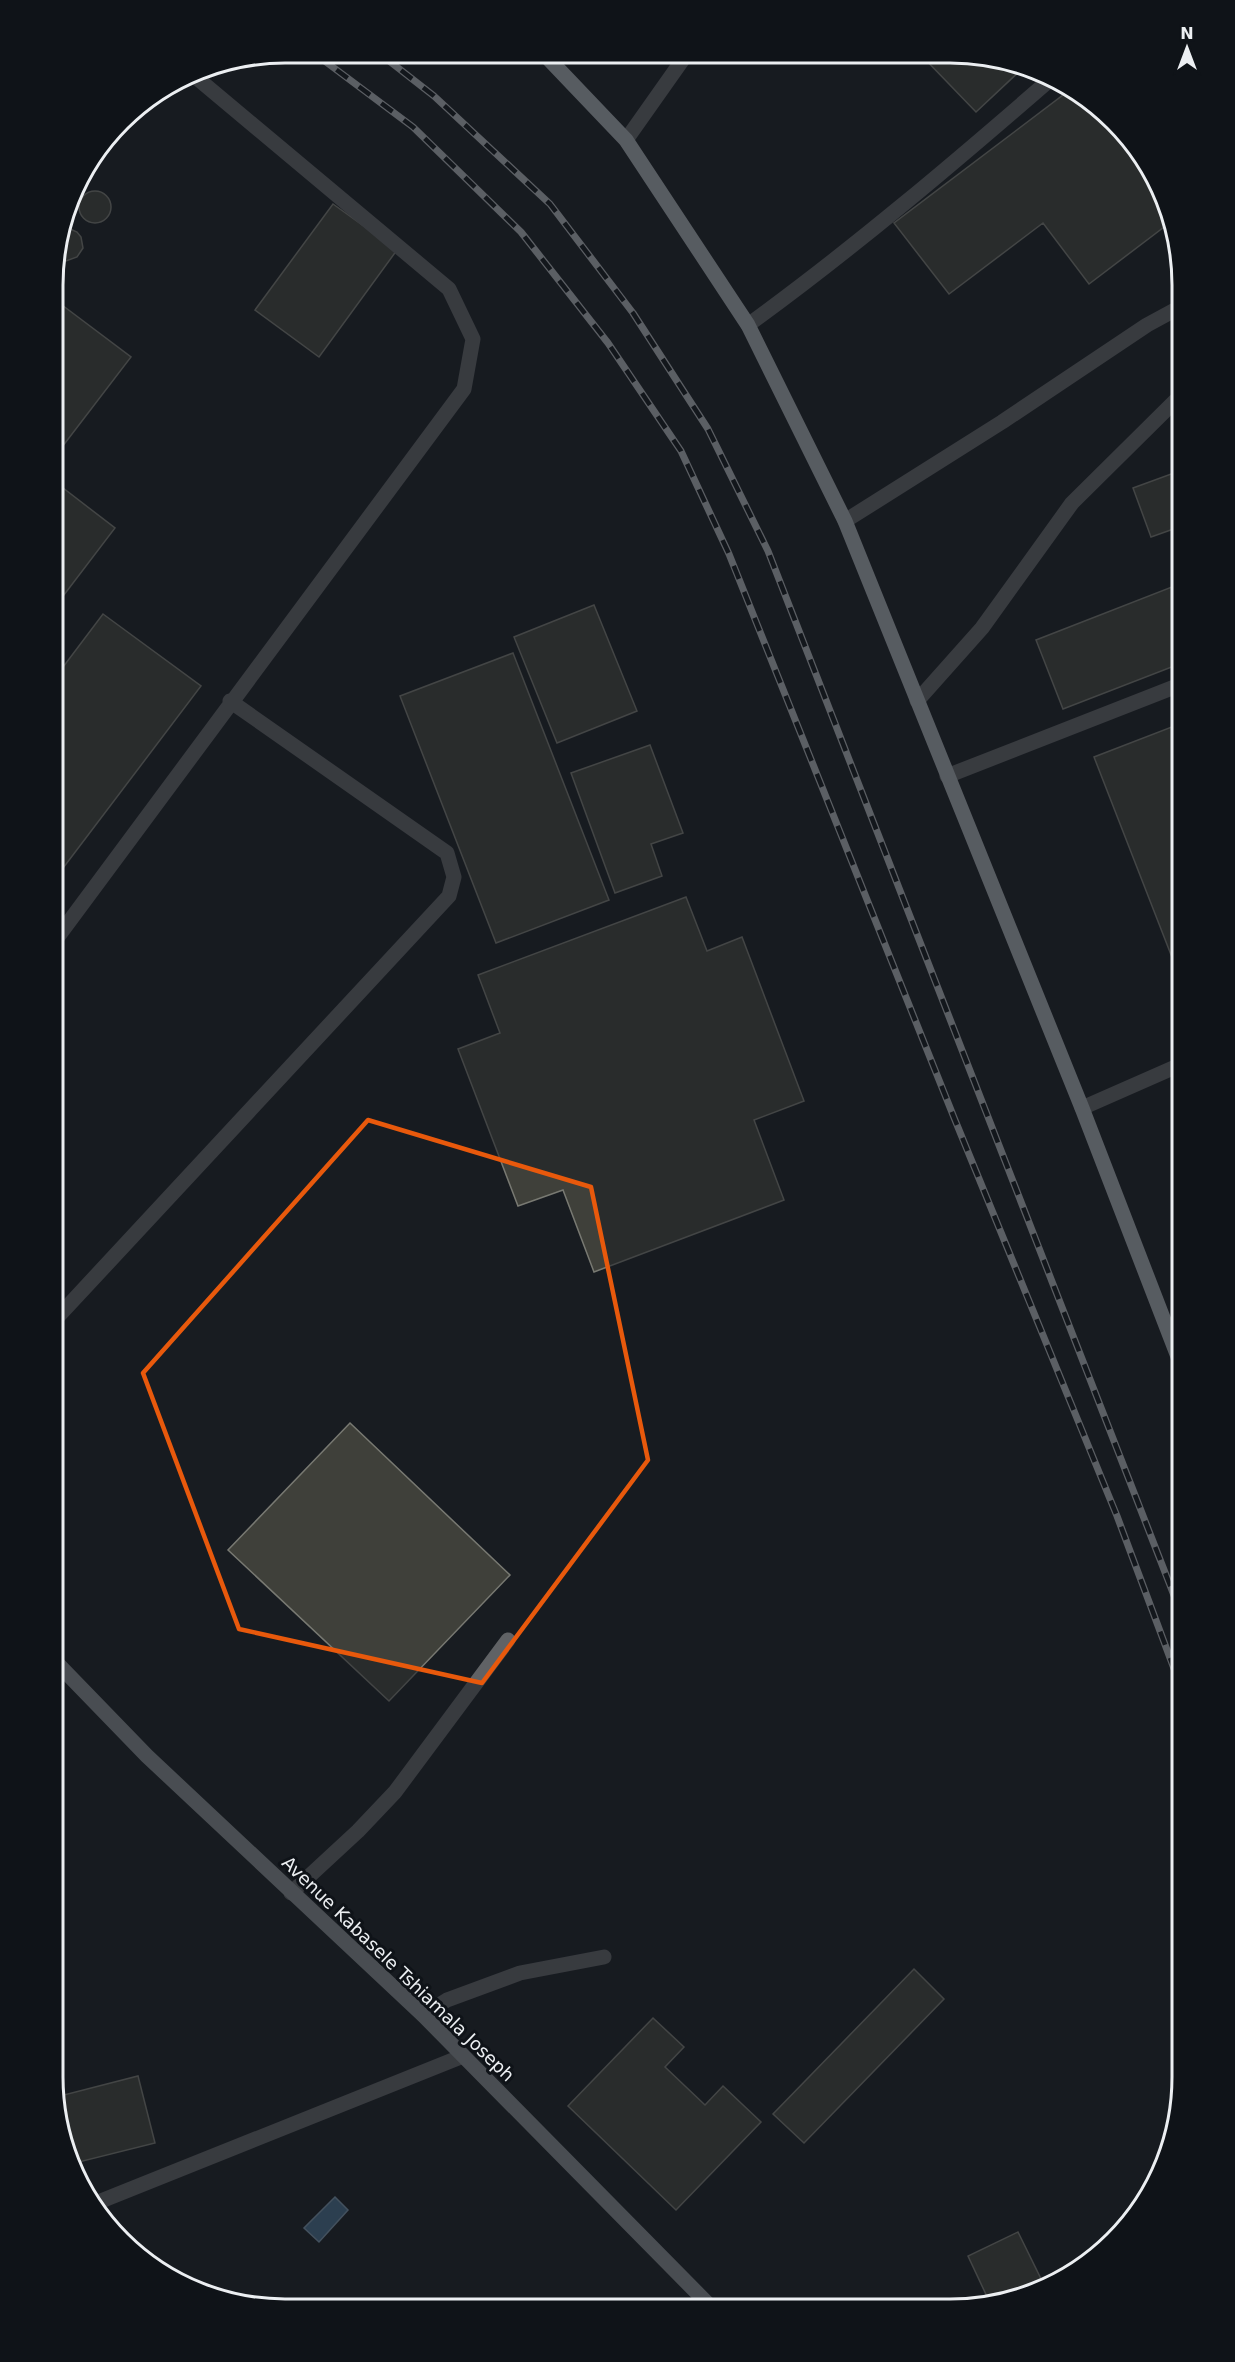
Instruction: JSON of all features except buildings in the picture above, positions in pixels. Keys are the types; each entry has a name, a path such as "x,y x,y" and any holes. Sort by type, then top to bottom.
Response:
{"main road":[{"path":"553,63 626,140 748,325 845,521 1082,1108 1172,1341"},
{"name":"Avenue Kabasele Tshiamala Joseph","path":"63,1669 147,1756 423,2015 702,2299"}],"street":[{"path":"626,140 681,63"},
{"path":"63,930 230,701 464,389 473,339 449,289 200,80"},
{"path":"748,325 831,264 1044,84"},
{"path":"845,521 1002,422 1147,325 1172,311"},
{"path":"917,701 982,628 1072,503 1172,403"},
{"path":"947,776 1172,688"},
{"path":"63,1311 449,896 454,877 447,853 230,701"},
{"path":"1082,1108 1172,1068"},
{"path":"291,1893 358,1831 395,1792 508,1640"},
{"path":"423,2015 447,2000 520,1973 604,1957"},
{"path":"101,2201 463,2056"}],"highlighted area":[{"path":"368,1120 591,1187 648,1460 482,1683 239,1629 143,1373"}],"water":[{"path":"335,2197 348,2210 319,2242 304,2228"}],"railway":[{"path":"327,63 413,127 521,232 608,343 681,451 729,554 955,1120 1117,1516 1172,1663"},
{"path":"392,63 434,96 550,204 633,313 708,429 768,551 1172,1590"}]}
